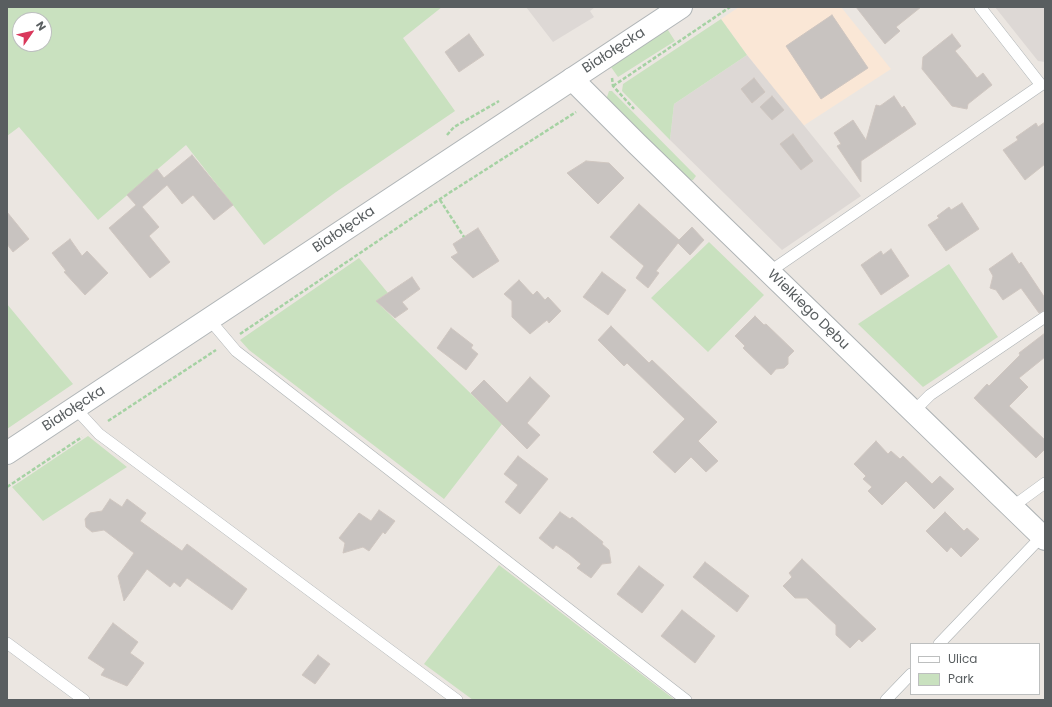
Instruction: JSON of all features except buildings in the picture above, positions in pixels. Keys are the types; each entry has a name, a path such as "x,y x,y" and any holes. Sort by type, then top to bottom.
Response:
{"street":[{"name":"Białołęcka","path":"7,453 681,7"},
{"name":"Wielkiego Dębu","path":"572,79 912,412 1044,537"}],"lane":[{"path":"769,272 1041,85 980,7"},
{"path":"912,412 930,394 1045,317"},
{"path":"210,319 227,342 686,700"},
{"path":"75,408 94,429 458,700"},
{"path":"1012,507 1045,483"},
{"path":"940,643 1044,537"},
{"path":"7,643 84,700"},
{"path":"886,700 910,675"}],"path":[{"path":"613,86 730,7"},
{"path":"7,486 94,429 121,414 440,200 581,109"},
{"path":"440,200 464,237"}],"shaded area":[{"path":"526,7 595,7 590,11 594,17 553,42"},
{"path":"739,7 841,7 891,69 803,126 747,55 721,19"},
{"path":"995,7 1045,7 1045,62 1038,61"},
{"path":"747,55 861,196 782,250 670,140 674,104"}],"green space":[{"path":"7,7 442,7 403,38 455,111 336,192 264,245 186,145 98,220 19,127 7,136"},
{"path":"721,19 747,55 674,104 670,140 622,91 623,84"},
{"path":"666,27 675,41 618,77 611,67 612,64"},
{"path":"609,91 612,91 696,176 693,180 689,181 606,100"},
{"path":"709,242 764,295 708,352 651,298"},
{"path":"359,258 388,293 376,301 502,424 444,499 249,350 240,340"},
{"path":"949,264 998,337 923,387 858,324"},
{"path":"7,304 73,384 7,429"},
{"path":"88,436 127,467 43,521 12,487"},
{"path":"499,565 675,700 473,700 424,664"}]}
